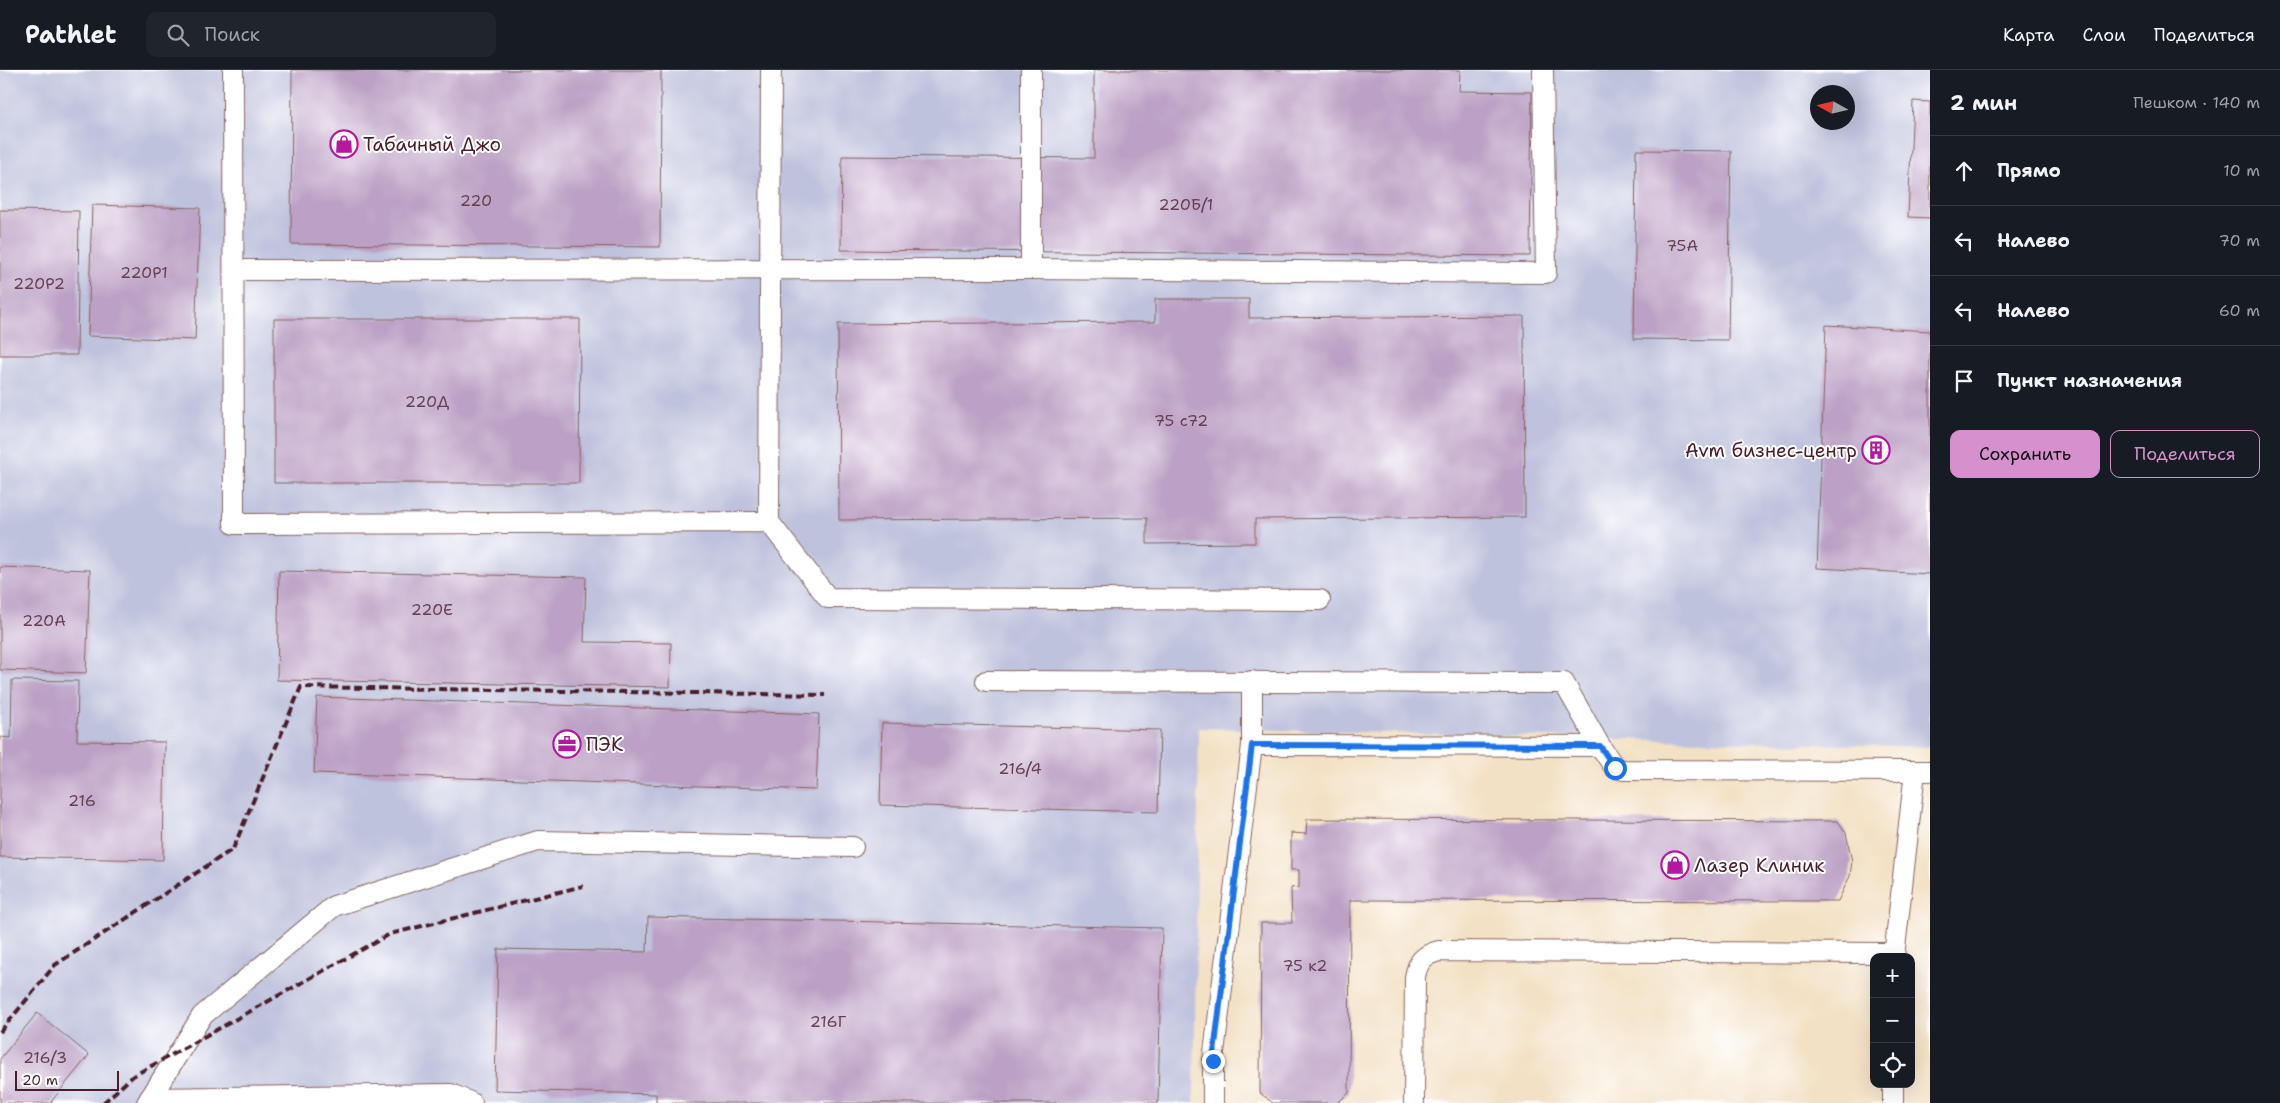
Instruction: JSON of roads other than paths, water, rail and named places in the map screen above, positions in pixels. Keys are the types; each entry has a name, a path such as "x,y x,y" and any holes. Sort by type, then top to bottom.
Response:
{"lane":[{"path":"233,70 234,524 769,522"},
{"path":"771,70 769,522 828,598 1320,600"},
{"path":"1031,70 1031,269"},
{"path":"234,270 1031,269 1546,273 1543,70"},
{"path":"986,681 1564,683 1600,746 1615,768 1624,770 1922,771 1894,953"},
{"path":"1213,1103 1213,1061 1252,745 1252,682"},
{"path":"1252,745 1600,746"},
{"path":"149,1100 202,1016 334,906 538,841 853,847"},
{"path":"1414,1103 1415,977 1417,964 1427,954 1439,951 1870,955"},
{"path":"1893,1088 1893,1103"},
{"path":"149,1100 451,1094 472,1103"}],"railway":[{"path":"0,1032 55,965 233,849 301,687 825,695"},
{"path":"103,1103 133,1076 390,934 583,886"}],"place":[{"name":"Табачный Джо","path":"344,144"},
{"name":"Avm бизнес-центр","path":"1876,450"},
{"name":"ПЭК","path":"567,744"},
{"name":"Лазер Клиник","path":"1675,865"}]}
